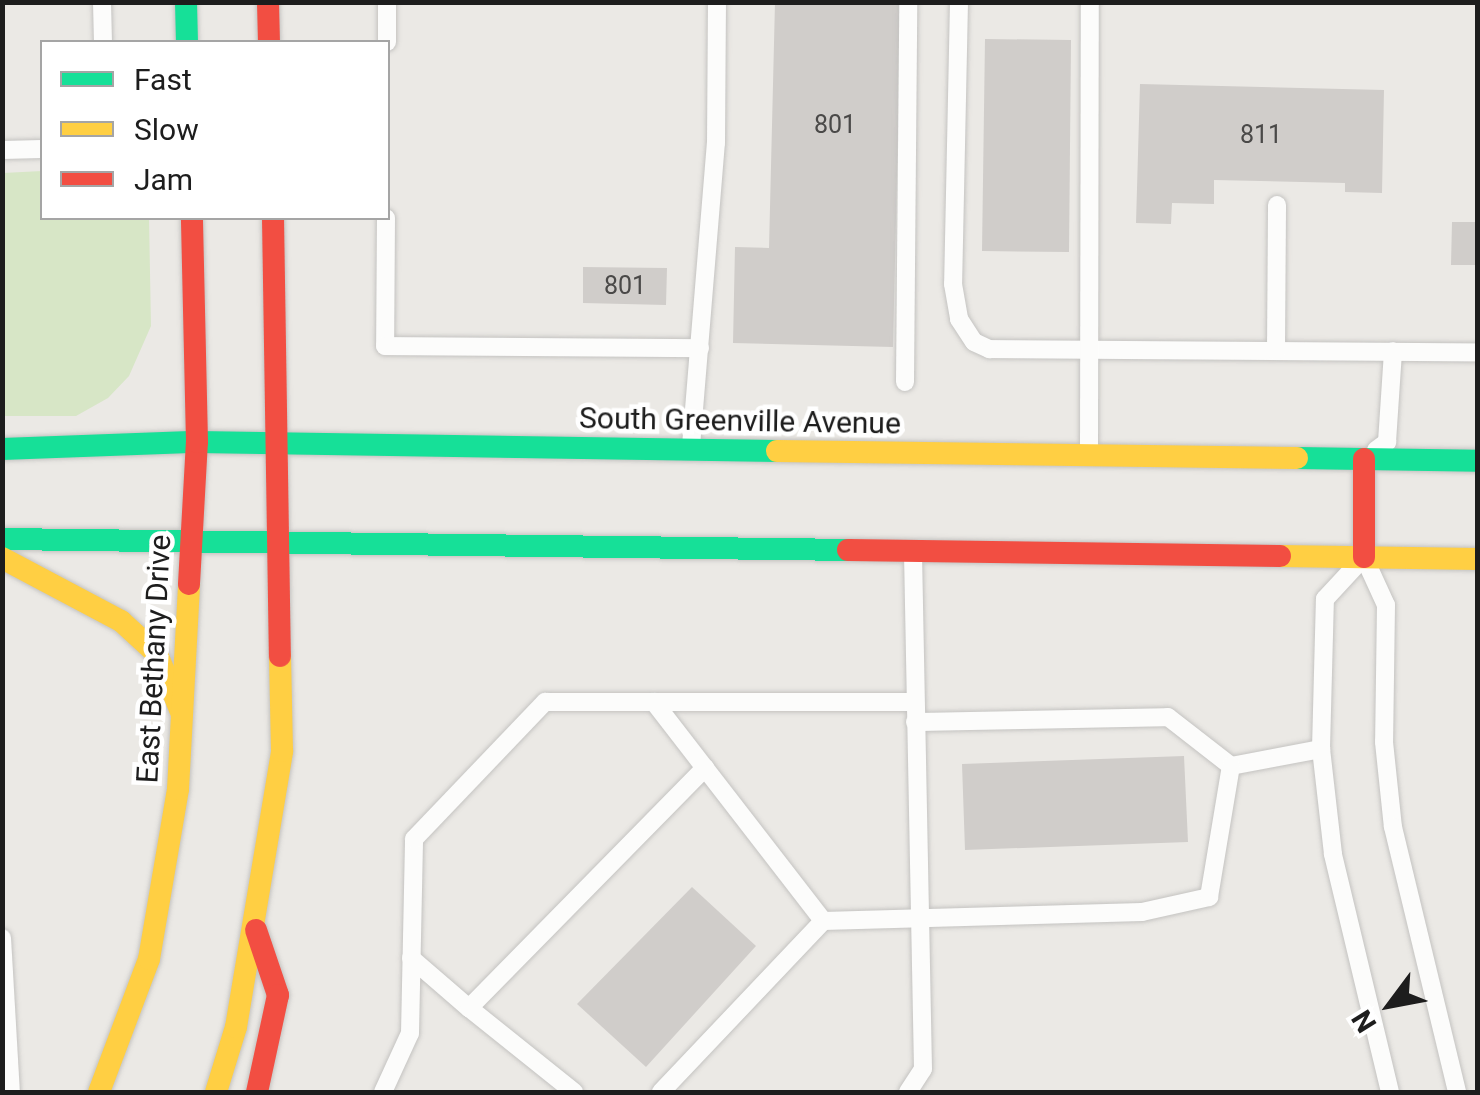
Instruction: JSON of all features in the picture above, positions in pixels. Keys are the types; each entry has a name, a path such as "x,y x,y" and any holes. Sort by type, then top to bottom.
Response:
{"main road":[{"path":"186,2 187,40"},
{"path":"268,2 269,40"},
{"name":"East Bethany Drive","path":"99,1092 149,959 183,718 197,442 192,220"},
{"path":"216,1092 255,927 282,751 275,540 273,220"},
{"name":"South Greenville Avenue","path":"2,449 197,442 1478,461"},
{"path":"1364,459 1364,557"},
{"path":"2,540 190,538 1478,560"},
{"path":"2,558 120,621 156,654 183,718"},
{"path":"255,927 278,995 257,1092"}],"lane":[{"path":"102,2 103,40"},
{"path":"387,2 387,40"},
{"path":"690,451 716,143 717,2"},
{"path":"904,382 908,2"},
{"path":"959,2 953,284 959,320 989,349 1478,352"},
{"path":"1089,455 1090,2"},
{"path":"2,150 40,149"},
{"path":"1276,351 1277,206"},
{"path":"386,220 385,346 700,348"},
{"path":"1364,459 1387,442 1392,351"},
{"path":"908,1092 923,1069 913,550"},
{"path":"1390,1092 1333,854 1321,749 1324,599 1364,557 1386,605 1384,742 1394,828 1457,1092"},
{"path":"383,1092 410,1034 414,839 545,702 915,702"},
{"path":"654,702 823,921"},
{"path":"916,722 1168,717 1232,766 1321,749"},
{"path":"660,1092 823,921 1142,912 1209,897 1232,766"},
{"path":"469,1008 704,768"},
{"path":"2,938 7,1091"},
{"path":"412,958 574,1092"}],"green space":[{"path":"40,171 40,220 149,220 151,326 129,376 108,398 76,416 3,416 3,173"}],"building":[{"path":"775,2 901,2 893,347 733,343 735,247 769,248"},
{"path":"985,39 1071,40 1069,252 982,251"},
{"path":"1140,84 1384,90 1382,193 1345,192 1345,183 1214,180 1214,204 1172,203 1171,224 1136,223"},
{"path":"1452,222 1478,222 1478,265 1451,265"},
{"path":"583,267 667,268 666,305 583,303"},
{"path":"1184,756 1188,842 965,850 962,764"},
{"path":"692,887 756,946 646,1067 577,1004"}],"traffic: fast":[{"path":"186,2 187,40"},
{"path":"2,449 197,442 777,451"},
{"path":"1297,458 1478,461"},
{"path":"2,539 848,550"}],"traffic: slow":[{"path":"777,451 1297,458"},
{"path":"1280,556 1478,559"},
{"path":"2,558 121,621 157,654 181,712"},
{"path":"99,1092 149,959 178,789 189,584"},
{"path":"216,1092 236,1027 282,751 280,656"}],"traffic: jam":[{"path":"268,2 269,40"},
{"path":"189,584 197,442 192,220"},
{"path":"273,220 280,656"},
{"path":"1364,459 1364,557"},
{"path":"848,550 1280,556"},
{"path":"256,930 278,995 257,1092"}]}
